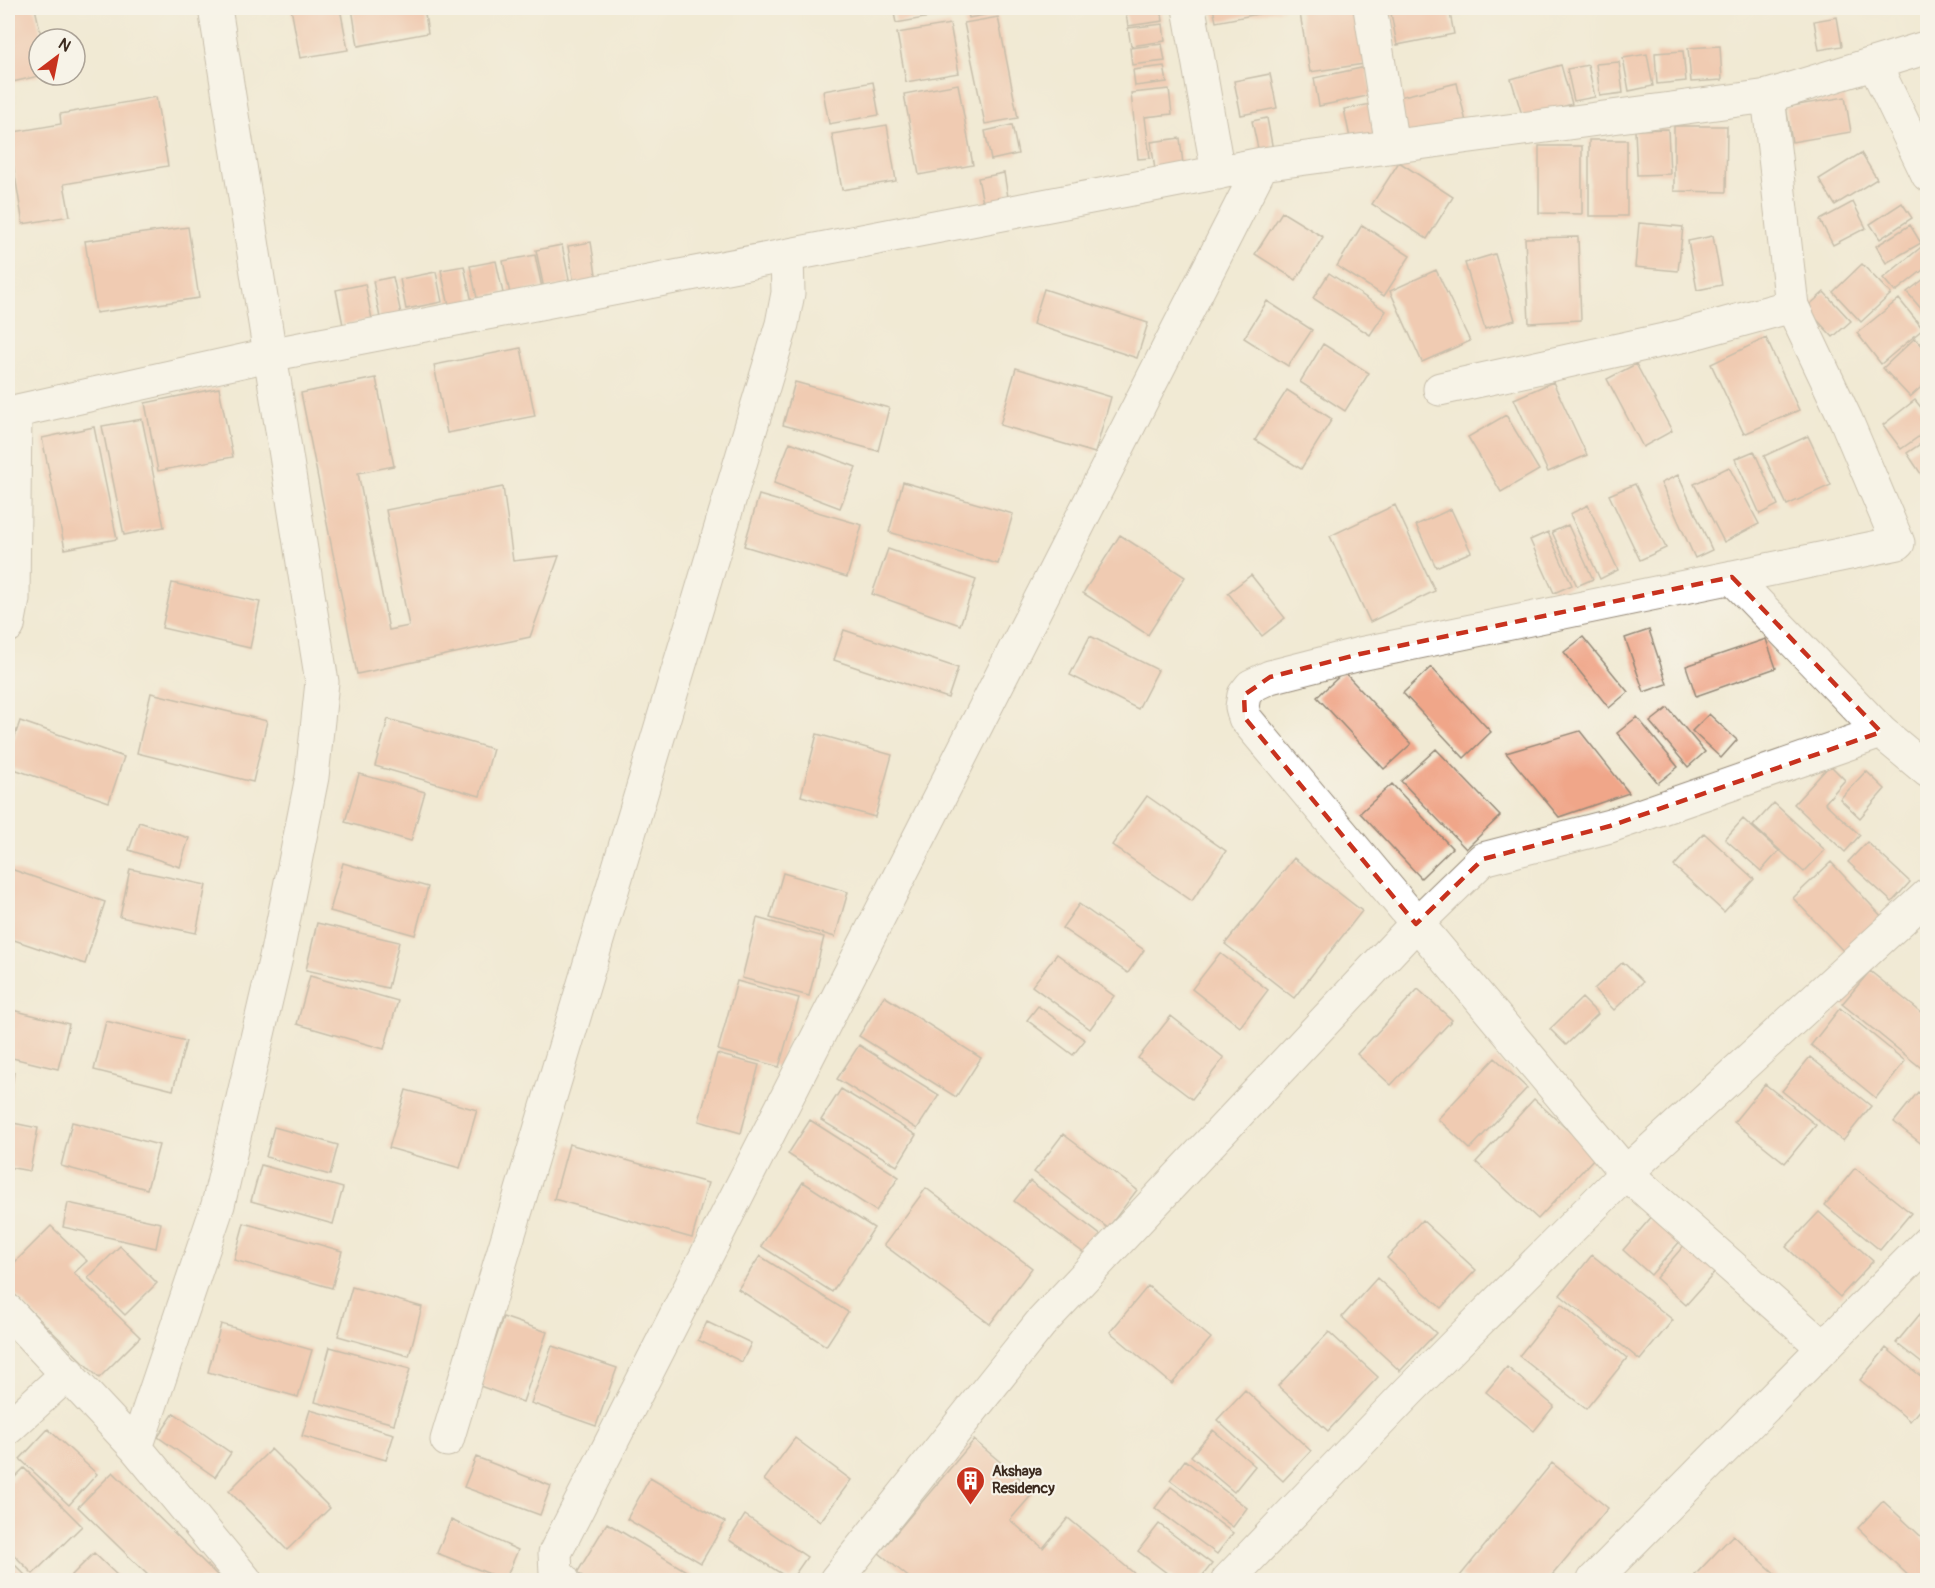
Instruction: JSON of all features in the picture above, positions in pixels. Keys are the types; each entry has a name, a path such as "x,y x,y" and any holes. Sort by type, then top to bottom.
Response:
{"street":[{"path":"136,1449 218,1205 276,957 312,777 322,682 215,8"},
{"path":"1189,8 1218,173"},
{"path":"1370,8 1392,146"},
{"path":"8,626 13,599 11,412 269,355 1262,164 1768,96 1928,47"},
{"path":"1875,64 1928,175"},
{"path":"1768,96 1792,306 1846,420 1898,543 1360,654 1270,677 1251,686 1244,695 1242,706 1245,718 1626,1173 1824,1348"},
{"path":"563,1581 556,1573 555,1553 1262,164"},
{"path":"447,1440 535,1139 705,588 782,324 788,293 788,256"},
{"path":"1440,389 1682,336 1792,306"},
{"path":"1732,577 1881,732 1928,771"},
{"path":"836,1581 1040,1324 1416,924 1483,859 1610,826 1881,732"},
{"path":"1228,1581 1408,1392 1626,1173 1928,895"},
{"path":"1594,1581 1928,1242"},
{"path":"8,1311 68,1373 136,1449 245,1581"},
{"path":"8,1428 68,1373"}],"highlighted area":[{"path":"1732,577 1881,732 1610,826 1483,859 1416,924 1245,718 1244,695 1270,677 1360,654"}],"building":[{"path":"8,8 35,8 39,27 27,27 27,79 8,83"},
{"path":"291,8 340,8 348,50 300,58"},
{"path":"352,8 424,8 428,33 358,46"},
{"path":"893,8 941,8 942,15 896,23"},
{"path":"967,8 1017,8 1017,9 969,18"},
{"path":"1125,8 1161,8 1163,21 1128,26"},
{"path":"1213,8 1284,8 1284,9 1216,22"},
{"path":"1299,8 1362,8 1371,63 1310,72"},
{"path":"1390,8 1449,8 1454,34 1397,45"},
{"path":"998,17 1018,118 985,124 964,23"},
{"path":"1837,17 1842,46 1819,50 1814,21"},
{"path":"950,24 959,73 906,82 897,33"},
{"path":"1163,24 1165,41 1131,46 1128,28"},
{"path":"1162,44 1165,61 1132,65 1130,48"},
{"path":"1720,46 1722,80 1691,82 1688,48"},
{"path":"1683,51 1686,81 1657,84 1655,53"},
{"path":"1647,54 1653,86 1629,91 1623,58"},
{"path":"1619,62 1623,93 1600,96 1596,64"},
{"path":"1561,65 1572,104 1523,118 1511,79"},
{"path":"1588,65 1595,97 1574,101 1567,69"},
{"path":"1164,66 1167,82 1135,86 1133,70"},
{"path":"1366,67 1372,95 1319,106 1314,78"},
{"path":"1270,74 1277,108 1241,115 1234,81"},
{"path":"873,82 879,115 829,124 823,91"},
{"path":"1457,83 1466,122 1407,135 1399,97"},
{"path":"958,84 973,165 919,175 904,94"},
{"path":"1169,89 1172,114 1145,117 1150,158 1138,159 1131,93"},
{"path":"156,97 168,166 64,184 70,216 23,224 8,133 61,124 60,114"},
{"path":"1845,97 1851,132 1792,142 1786,107"},
{"path":"1371,104 1378,137 1351,143 1344,109"},
{"path":"1267,118 1273,150 1259,153 1252,121"},
{"path":"887,125 896,181 842,190 832,134"},
{"path":"1012,125 1018,154 991,160 985,131"},
{"path":"1674,126 1727,126 1726,192 1674,191"},
{"path":"1668,129 1670,174 1637,175 1635,130"},
{"path":"1180,138 1184,173 1156,177 1151,142"},
{"path":"1589,140 1627,140 1627,216 1589,216"},
{"path":"1539,146 1582,146 1582,214 1539,213"},
{"path":"1861,153 1877,179 1835,205 1819,179"},
{"path":"1399,162 1453,197 1427,239 1372,204"},
{"path":"1004,173 1009,203 984,208 978,178"},
{"path":"1853,202 1866,228 1833,245 1820,220"},
{"path":"1902,203 1912,218 1880,239 1870,224"},
{"path":"1282,212 1323,237 1296,280 1255,254"},
{"path":"1639,223 1683,227 1678,271 1635,267"},
{"path":"1362,225 1410,256 1384,296 1337,266"},
{"path":"1910,225 1921,243 1886,263 1876,246"},
{"path":"188,227 199,298 96,313 85,241"},
{"path":"1713,236 1722,285 1697,290 1688,241"},
{"path":"1578,237 1581,320 1529,323 1525,238"},
{"path":"591,242 597,281 574,284 568,246"},
{"path":"1925,244 1928,248 1928,266 1895,292 1883,278"},
{"path":"562,245 570,284 544,289 536,250"},
{"path":"1495,254 1515,320 1485,329 1465,263"},
{"path":"535,255 542,288 510,294 503,261"},
{"path":"496,261 503,293 477,298 470,266"},
{"path":"1862,264 1891,294 1861,322 1833,292"},
{"path":"464,266 472,302 449,306 441,270"},
{"path":"1436,270 1470,341 1422,362 1390,291"},
{"path":"436,272 442,302 406,309 400,279"},
{"path":"1329,273 1386,311 1370,335 1313,298"},
{"path":"1928,276 1928,317 1907,292"},
{"path":"393,277 401,314 380,318 373,281"},
{"path":"365,284 372,319 343,325 336,290"},
{"path":"1044,289 1148,323 1137,358 1033,324"},
{"path":"1824,292 1851,321 1833,337 1806,308"},
{"path":"1899,299 1923,329 1881,364 1857,333"},
{"path":"1267,301 1312,330 1288,366 1244,338"},
{"path":"1766,338 1799,410 1744,434 1711,364"},
{"path":"1915,338 1928,352 1928,381 1910,397 1883,368"},
{"path":"1323,344 1369,373 1345,411 1300,382"},
{"path":"521,348 535,416 447,433 434,365"},
{"path":"1636,364 1672,431 1643,447 1607,379"},
{"path":"1016,368 1111,397 1095,453 1000,425"},
{"path":"376,378 394,466 358,473 389,630 409,626 386,510 503,487 513,561 559,556 530,637 357,674 301,393"},
{"path":"795,382 889,408 878,451 783,425"},
{"path":"1553,382 1587,455 1548,472 1514,399"},
{"path":"219,388 233,457 158,471 145,403"},
{"path":"1287,390 1332,419 1301,469 1255,440"},
{"path":"1915,400 1928,416 1928,430 1901,449 1883,425"},
{"path":"1506,415 1539,470 1501,492 1468,437"},
{"path":"142,419 164,527 124,535 102,426"},
{"path":"94,427 117,539 65,549 42,438"},
{"path":"1808,436 1831,485 1787,505 1764,456"},
{"path":"1928,439 1928,473 1923,477 1907,453"},
{"path":"790,442 856,467 840,508 774,483"},
{"path":"1754,451 1778,505 1760,514 1735,459"},
{"path":"1729,467 1759,524 1724,542 1694,484"},
{"path":"1678,475 1712,550 1695,558 1661,483"},
{"path":"903,482 1013,514 998,564 889,532"},
{"path":"1635,484 1666,548 1640,560 1609,495"},
{"path":"759,495 862,525 847,577 744,546"},
{"path":"1395,505 1435,591 1370,622 1330,536"},
{"path":"1588,505 1618,570 1600,579 1570,514"},
{"path":"1451,509 1471,552 1436,567 1416,525"},
{"path":"1568,525 1593,579 1577,586 1552,532"},
{"path":"1548,532 1572,585 1554,593 1530,540"},
{"path":"1120,535 1185,577 1148,635 1083,593"},
{"path":"888,549 976,580 960,625 872,594"},
{"path":"1251,575 1285,618 1262,636 1228,593"},
{"path":"172,583 260,602 250,648 162,628"},
{"path":"844,630 958,668 948,698 834,660"},
{"path":"1649,630 1667,684 1644,692 1625,638"},
{"path":"1090,636 1158,670 1138,709 1070,675"},
{"path":"1583,637 1628,692 1609,708 1564,652"},
{"path":"1766,639 1776,668 1696,696 1686,666"},
{"path":"1431,667 1491,732 1464,758 1403,693"},
{"path":"1344,672 1411,744 1384,769 1317,697"},
{"path":"151,693 267,721 253,782 137,753"},
{"path":"1668,708 1705,752 1688,767 1650,722"},
{"path":"1709,714 1737,740 1721,758 1692,731"},
{"path":"1637,717 1678,767 1658,783 1617,733"},
{"path":"388,719 493,749 480,796 375,766"},
{"path":"20,721 124,757 109,802 8,767 8,757"},
{"path":"1580,731 1629,793 1559,817 1506,753"},
{"path":"817,734 892,755 875,817 801,796"},
{"path":"1436,749 1500,816 1466,849 1401,781"},
{"path":"1830,765 1845,780 1825,803 1860,835 1845,852 1794,804"},
{"path":"1866,771 1885,789 1860,818 1840,799"},
{"path":"359,774 425,792 411,841 345,822"},
{"path":"1392,784 1452,848 1421,878 1360,813"},
{"path":"1147,796 1226,851 1192,901 1112,845"},
{"path":"1774,803 1825,850 1804,872 1753,826"},
{"path":"1743,819 1779,851 1761,871 1725,839"},
{"path":"139,822 189,838 180,867 129,850"},
{"path":"1704,833 1754,879 1724,912 1674,866"},
{"path":"1867,842 1910,882 1892,902 1848,862"},
{"path":"1294,858 1362,911 1294,998 1225,944"},
{"path":"1831,862 1884,919 1846,954 1793,898"},
{"path":"343,863 428,887 415,935 330,911"},
{"path":"8,868 105,902 85,964 8,938"},
{"path":"130,869 206,885 196,933 120,917"},
{"path":"783,873 848,892 835,937 770,918"},
{"path":"1079,904 1144,950 1128,973 1062,928"},
{"path":"757,918 824,937 809,996 742,978"},
{"path":"317,923 399,942 388,988 306,970"},
{"path":"1220,953 1268,990 1240,1027 1192,989"},
{"path":"1057,954 1114,996 1090,1029 1032,986"},
{"path":"1623,962 1643,982 1614,1010 1594,989"},
{"path":"1870,971 1928,1018 1928,1067 1925,1071 1842,1004"},
{"path":"310,976 398,1001 384,1049 297,1024"},
{"path":"737,981 799,998 779,1067 718,1050"},
{"path":"1418,989 1452,1020 1391,1085 1357,1054"},
{"path":"884,996 981,1058 956,1097 859,1036"},
{"path":"1582,998 1598,1014 1566,1045 1550,1029"},
{"path":"1038,1006 1085,1040 1073,1055 1027,1020"},
{"path":"1840,1008 1905,1061 1876,1098 1811,1045"},
{"path":"8,1009 69,1024 58,1069 8,1057"},
{"path":"1171,1016 1224,1058 1192,1099 1138,1058"},
{"path":"106,1021 186,1041 173,1090 94,1070"},
{"path":"859,1045 939,1095 917,1129 837,1079"},
{"path":"717,1054 759,1065 741,1133 699,1121"},
{"path":"1810,1057 1871,1106 1843,1141 1782,1091"},
{"path":"1495,1058 1527,1088 1470,1149 1438,1119"},
{"path":"8,1071 14,1072 9,1107 8,1107"},
{"path":"1765,1084 1816,1125 1785,1163 1734,1122"},
{"path":"841,1089 916,1135 897,1166 821,1120"},
{"path":"406,1090 477,1110 460,1168 389,1148"},
{"path":"1918,1092 1928,1100 1928,1149 1894,1122"},
{"path":"1534,1099 1596,1156 1538,1219 1476,1162"},
{"path":"810,1120 899,1177 876,1211 788,1154"},
{"path":"8,1122 38,1128 30,1171 8,1167"},
{"path":"72,1122 159,1145 147,1189 61,1166"},
{"path":"274,1127 338,1145 330,1175 266,1157"},
{"path":"1063,1134 1137,1190 1108,1228 1034,1172"},
{"path":"569,1144 708,1183 692,1238 554,1199"},
{"path":"261,1165 343,1188 333,1224 251,1201"},
{"path":"1855,1168 1911,1213 1880,1250 1825,1205"},
{"path":"1030,1181 1103,1237 1088,1256 1014,1201"},
{"path":"803,1182 874,1228 832,1292 761,1246"},
{"path":"926,1188 1032,1268 990,1324 884,1245"},
{"path":"68,1203 161,1223 156,1248 63,1227"},
{"path":"1819,1212 1873,1261 1840,1297 1786,1247"},
{"path":"1654,1214 1682,1239 1651,1275 1623,1250"},
{"path":"1422,1220 1476,1270 1441,1308 1387,1258"},
{"path":"244,1223 342,1251 332,1288 234,1260"},
{"path":"51,1226 87,1261 74,1273 140,1337 99,1378 8,1288 8,1269"},
{"path":"1686,1243 1717,1270 1686,1305 1656,1278"},
{"path":"120,1246 157,1283 125,1315 88,1278"},
{"path":"1592,1255 1673,1320 1640,1360 1560,1295"},
{"path":"760,1256 848,1312 826,1346 738,1289"},
{"path":"1377,1278 1436,1333 1400,1371 1342,1317"},
{"path":"1148,1286 1211,1338 1172,1384 1110,1332"},
{"path":"352,1287 422,1307 409,1356 338,1336"},
{"path":"1561,1304 1627,1358 1586,1409 1519,1356"},
{"path":"1926,1307 1928,1308 1928,1368 1896,1343"},
{"path":"503,1317 547,1332 523,1402 480,1386"},
{"path":"707,1322 751,1343 742,1362 698,1340"},
{"path":"221,1324 312,1350 298,1397 208,1372"},
{"path":"1329,1332 1378,1377 1328,1431 1278,1386"},
{"path":"552,1346 617,1368 596,1426 531,1403"},
{"path":"330,1347 410,1369 394,1424 315,1402"},
{"path":"1886,1348 1928,1382 1928,1400 1910,1421 1860,1380"},
{"path":"1507,1367 1554,1406 1534,1431 1486,1392"},
{"path":"1245,1390 1311,1451 1283,1481 1217,1420"},
{"path":"310,1410 394,1434 386,1460 302,1436"},
{"path":"174,1413 231,1453 215,1477 158,1437"},
{"path":"48,1429 97,1474 69,1505 20,1459"},
{"path":"1213,1430 1255,1466 1234,1492 1191,1456"},
{"path":"795,1438 851,1480 820,1522 764,1480"},
{"name":"Akshaya Residency","path":"974,1440 1035,1491 1010,1520 1043,1548 1068,1518 1142,1580 912,1580 879,1553"},
{"path":"271,1449 330,1508 287,1550 229,1491"},
{"path":"476,1457 551,1486 540,1515 464,1487"},
{"path":"1185,1460 1247,1508 1233,1527 1170,1480"},
{"path":"1552,1463 1608,1508 1548,1580 1466,1580 1460,1576"},
{"path":"24,1468 82,1526 33,1574 8,1549 8,1484"},
{"path":"113,1472 222,1580 153,1580 78,1507"},
{"path":"650,1478 725,1522 701,1563 627,1519"},
{"path":"1171,1487 1233,1533 1217,1554 1155,1508"},
{"path":"1883,1501 1928,1543 1928,1580 1913,1580 1858,1528"},
{"path":"745,1515 807,1557 791,1580 729,1540"},
{"path":"451,1520 518,1550 505,1580 437,1553"},
{"path":"607,1523 701,1580 589,1580 577,1573"},
{"path":"1159,1524 1212,1564 1199,1580 1176,1580 1138,1551"},
{"path":"1733,1535 1782,1580 1701,1580 1695,1575"},
{"path":"94,1553 122,1580 67,1580"},
{"path":"8,1558 29,1579 8,1580"}],"place":[{"name":"Akshaya Residency","path":"971,1506"}]}
